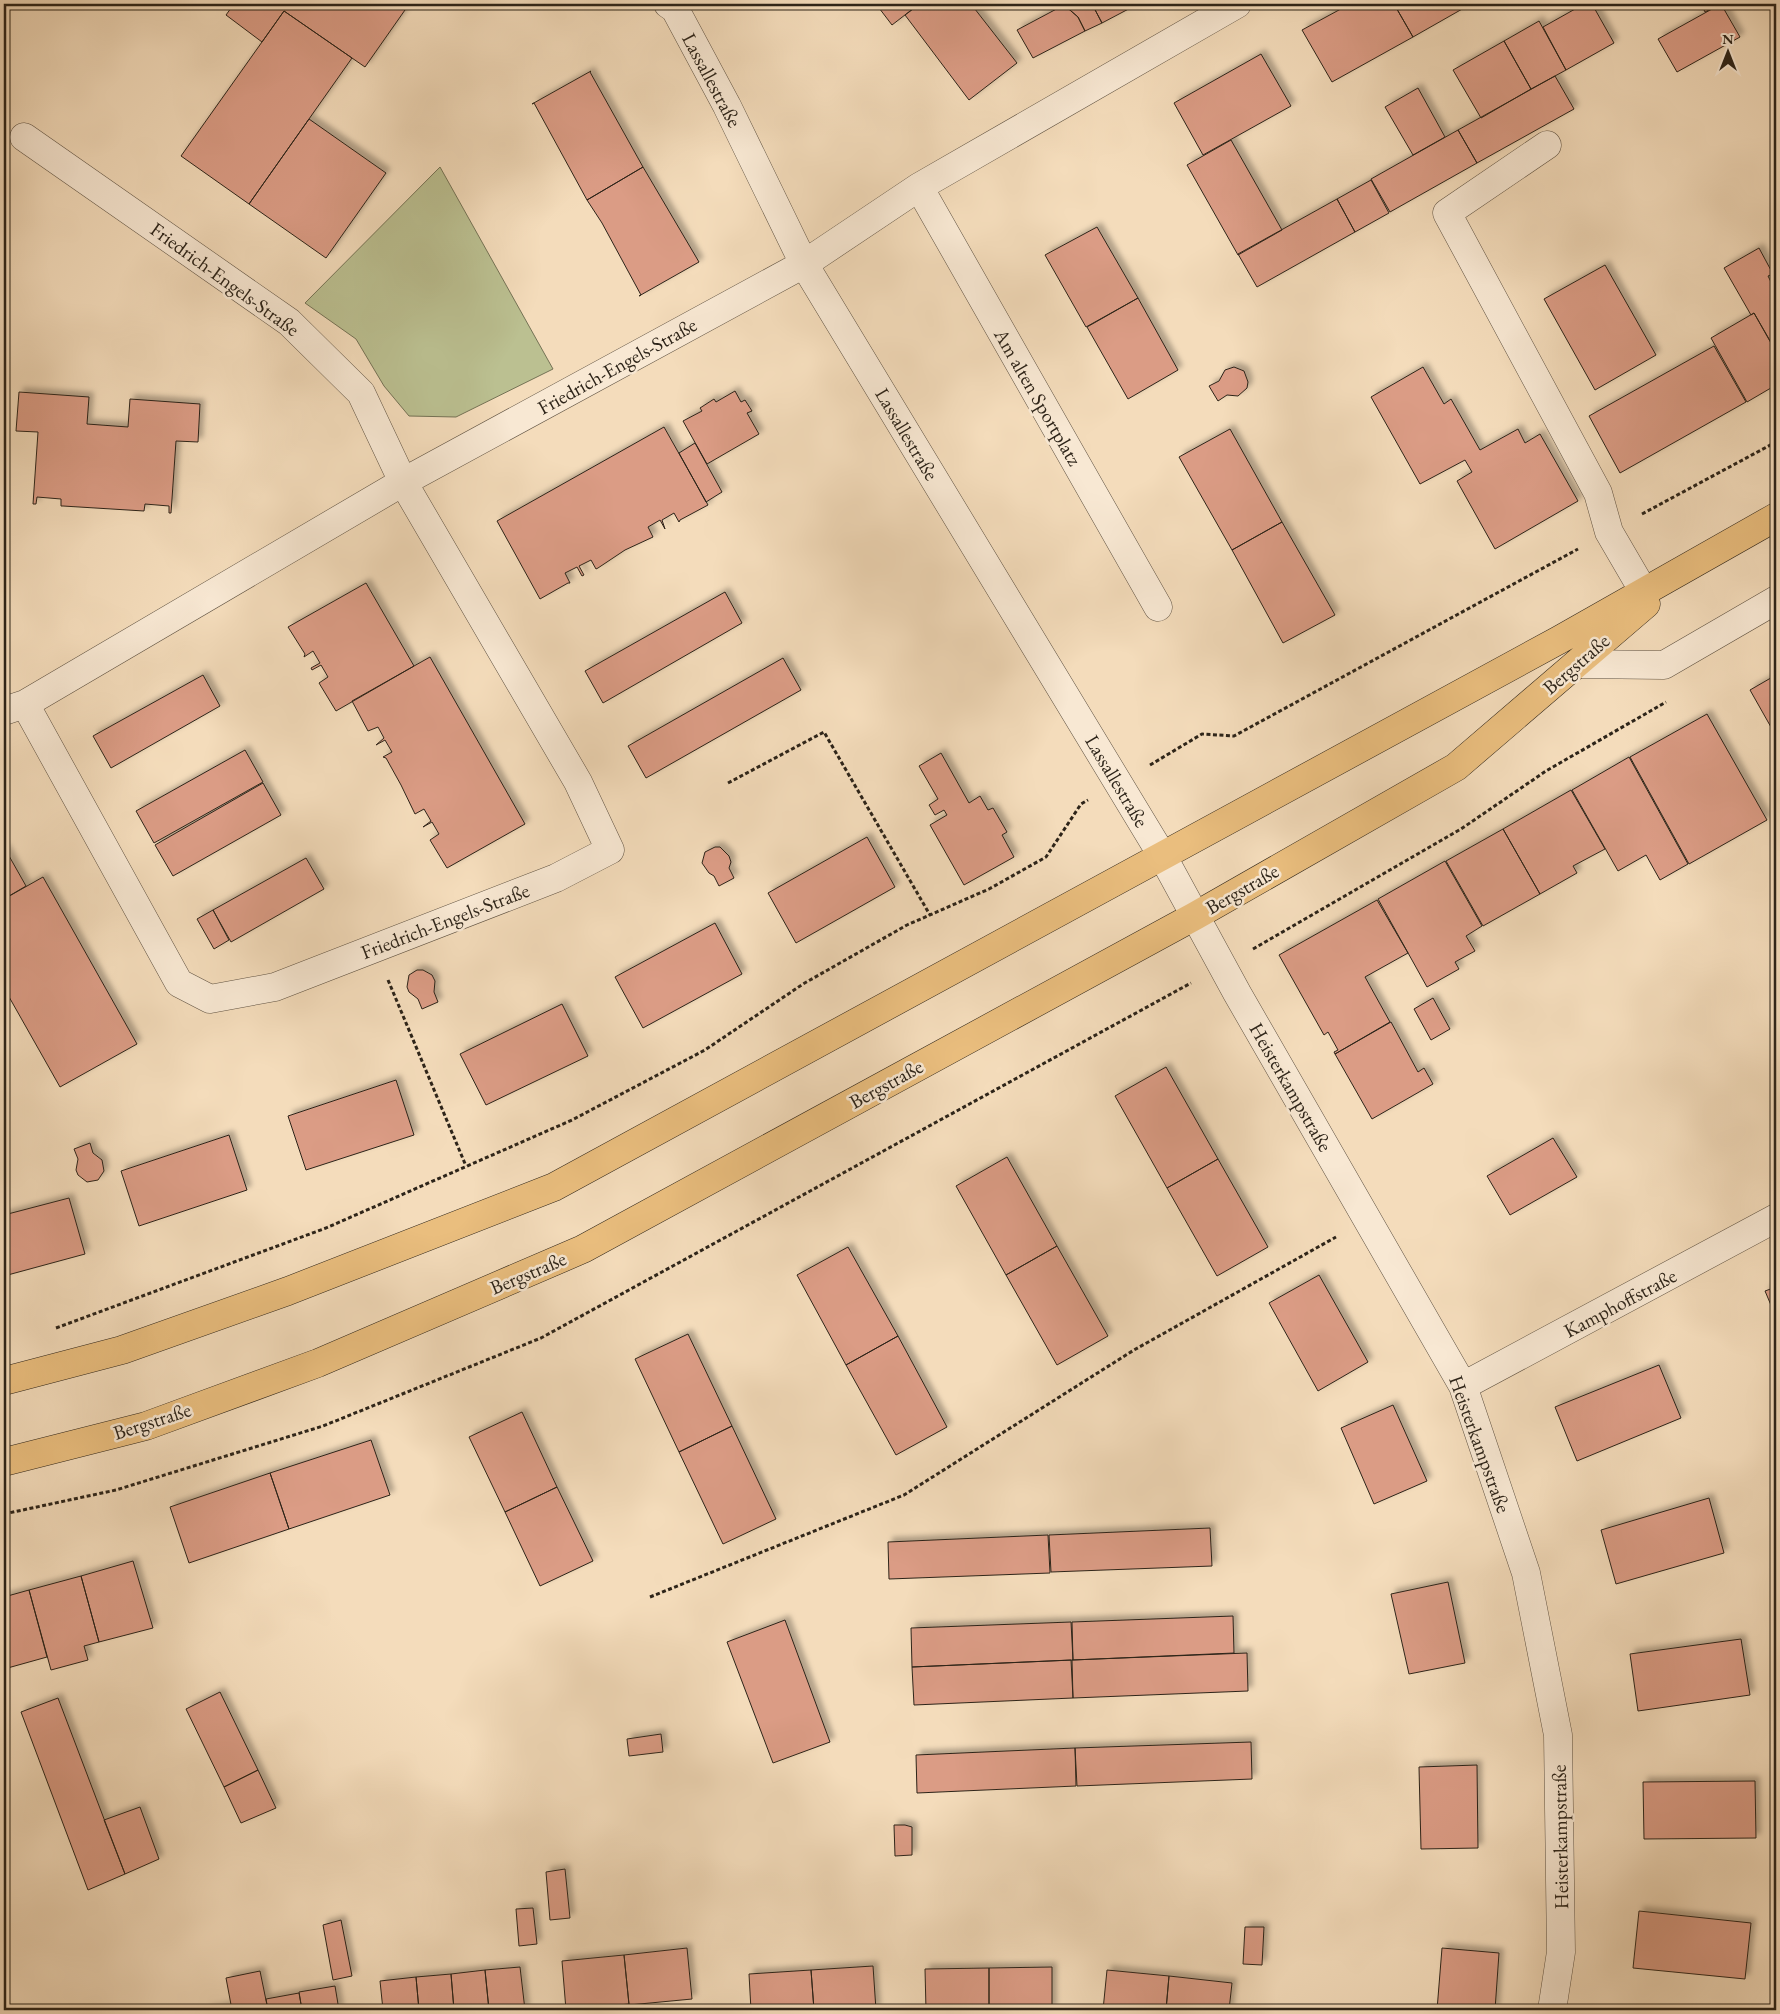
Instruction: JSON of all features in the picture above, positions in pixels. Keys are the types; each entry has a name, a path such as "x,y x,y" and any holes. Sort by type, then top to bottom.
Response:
{"main road":[{"name":"Bergstraße","path":"4,1381 122,1350 288,1291 554,1186 1163,857 1644,592 1776,517"},
{"name":"Bergstraße","path":"4,1462 146,1426 318,1363 583,1249 1195,916 1456,767 1693,564"}],"street":[{"path":"804,264 918,187 1237,4"},
{"name":"Lassallestraße","path":"674,6 727,106 804,264 1163,857"},
{"name":"Friedrich-Engels-Straße","path":"24,137 290,322 361,393 403,482 578,782 610,850 556,878 275,987 210,999 179,983 14,707 403,482 804,264"},
{"path":"1547,145 1447,213 1598,493 1609,532 1644,592"},
{"name":"Am alten Sportplatz","path":"918,187 1158,607"},
{"path":"1577,664 1664,665 1776,600"},
{"name":"Heisterkampstraße","path":"1163,857 1222,966 1463,1386 1526,1573 1558,1734 1561,1952 1552,2010"},
{"name":"Kamphoffstraße","path":"1463,1386 1776,1218"}],"path":[{"path":"50,1330 326,1228 572,1120 705,1050 803,984 907,925 989,889 1046,857 1081,804 1119,784 1202,734 1234,736 1776,442"},
{"path":"4,1514 116,1490 323,1426 541,1338 1222,966 1462,829 1546,771 1668,700"},
{"path":"728,783 824,732 930,915"},
{"path":"374,949 466,1166"},
{"path":"650,1597 904,1495 1134,1350 1367,1219"}],"green space":[{"path":"440,167 553,369 456,417 409,416 384,386 356,339 305,303"}],"building":[{"path":"234,4 396,4 405,10 365,67 284,11 262,42 226,15"},
{"path":"876,4 919,4 892,25"},
{"path":"920,4 971,4 1017,63 969,100 905,15"},
{"path":"1063,4 1092,4 1102,23 1085,31 1078,17"},
{"path":"1092,4 1138,4 1102,23"},
{"path":"1350,4 1394,4 1413,37 1332,82 1302,30"},
{"path":"1394,4 1471,4 1413,37"},
{"path":"1584,4 1592,4 1614,43 1566,70 1543,27"},
{"path":"1701,4 1721,4 1705,12"},
{"path":"1721,4 1740,37 1677,72 1658,39"},
{"path":"1064,5 1078,17 1085,31 1033,58 1017,30"},
{"path":"284,11 352,58 249,204 181,156"},
{"path":"1539,21 1566,70 1531,89 1504,41"},
{"path":"1504,41 1531,89 1481,118 1453,70"},
{"path":"1261,54 1291,106 1203,155 1174,103"},
{"path":"591,71 643,167 587,200 534,103 532,104"},
{"path":"1555,76 1574,109 1477,163 1458,130"},
{"path":"1418,88 1445,137 1413,155 1385,107"},
{"path":"309,119 386,173 326,258 249,204"},
{"path":"1458,130 1477,163 1390,212 1371,179"},
{"path":"1231,140 1282,230 1238,255 1187,165"},
{"path":"643,167 699,262 641,295 602,223 587,200"},
{"path":"1371,180 1389,213 1355,232 1337,199"},
{"path":"1337,199 1355,232 1257,287 1238,254"},
{"path":"1097,227 1138,298 1086,327 1045,255"},
{"path":"1759,248 1773,274 1768,276 1771,282 1776,279 1776,351 1754,313 1751,315 1724,268"},
{"path":"1605,265 1656,355 1595,390 1544,299"},
{"path":"1138,298 1178,370 1128,399 1087,327"},
{"path":"1754,313 1776,352 1776,385 1747,402 1711,338"},
{"path":"1714,346 1746,402 1620,473 1589,416"},
{"path":"1234,367 1244,371 1248,382 1247,388 1238,396 1227,395 1218,401 1209,386 1219,381 1225,370"},
{"path":"1423,367 1444,404 1451,399 1480,450 1518,429 1525,443 1540,434 1578,501 1495,549 1457,481 1472,472 1465,460 1420,484 1371,397"},
{"path":"735,391 741,402 745,400 752,411 747,413 759,434 707,464 683,421 702,411 700,408 714,399 716,402"},
{"path":"19,392 89,397 87,424 128,427 130,399 200,404 198,442 176,441 171,513 169,513 169,506 145,504 144,511 61,506 61,499 37,497 36,504 33,504 38,432 16,431"},
{"path":"664,427 708,505 679,522 674,513 662,520 665,529 660,520 648,527 653,537 625,550 596,569 591,560 579,566 584,575 582,576 577,567 565,573 570,583 540,599 497,521"},
{"path":"1230,429 1282,522 1232,550 1179,457"},
{"path":"695,443 722,492 706,502 679,453"},
{"path":"1282,522 1335,615 1283,643 1232,550"},
{"path":"366,583 414,666 336,711 319,683 328,677 321,665 312,670 311,668 320,663 313,651 304,657 305,654 288,627"},
{"path":"725,592 742,623 603,703 585,671"},
{"path":"430,657 525,824 447,868 430,840 439,834 432,822 423,827 431,821 424,809 415,814 386,758 383,757 392,752 385,740 376,745 384,738 378,727 368,731 352,701"},
{"path":"783,658 801,690 646,778 628,746"},
{"path":"203,675 220,706 111,768 93,736"},
{"path":"1776,675 1776,736 1750,690"},
{"path":"1707,714 1767,820 1689,864 1630,757"},
{"path":"245,750 263,782 154,843 136,811"},
{"path":"941,753 969,803 980,796 988,810 993,808 1007,832 1002,835 1014,857 964,885 930,825 947,815 944,810 935,815 929,805 938,799 919,766"},
{"path":"1629,757 1688,864 1660,880 1646,855 1618,871 1572,790"},
{"path":"263,783 281,815 173,876 155,845"},
{"path":"1571,790 1605,849 1573,866 1577,873 1540,894 1503,829"},
{"path":"1503,829 1540,894 1483,926 1446,861"},
{"path":"867,837 895,887 796,943 768,893"},
{"path":"4,847 26,886 4,899"},
{"path":"715,847 720,847 729,856 731,862 729,868 734,878 719,886 714,876 709,873 702,863 705,852"},
{"path":"306,858 324,889 231,942 213,910"},
{"path":"1445,861 1482,926 1466,936 1475,951 1455,962 1459,969 1427,987 1378,899"},
{"path":"43,877 137,1044 60,1087 4,988 4,899"},
{"path":"1377,900 1408,953 1365,977 1390,1022 1335,1054 1334,1052 1338,1050 1328,1032 1324,1035 1279,955"},
{"path":"213,910 229,940 214,949 197,919"},
{"path":"715,923 742,974 643,1028 615,977"},
{"path":"417,970 423,970 432,975 435,981 434,992 438,1002 422,1009 418,999 409,992 407,987 409,975"},
{"path":"1433,998 1450,1029 1431,1040 1414,1009"},
{"path":"562,1004 588,1056 486,1105 460,1054"},
{"path":"1391,1022 1418,1072 1424,1068 1433,1084 1372,1119 1335,1054"},
{"path":"1166,1067 1218,1159 1167,1188 1115,1096"},
{"path":"396,1080 414,1135 306,1170 288,1116"},
{"path":"229,1135 247,1190 139,1226 121,1171"},
{"path":"1553,1138 1577,1177 1510,1215 1487,1176"},
{"path":"90,1143 93,1153 102,1160 104,1171 98,1180 87,1182 78,1175 76,1170 78,1159 74,1149"},
{"path":"1007,1157 1057,1246 1006,1275 956,1186"},
{"path":"1218,1159 1268,1247 1217,1276 1167,1188"},
{"path":"69,1198 85,1254 4,1276 4,1215"},
{"path":"1057,1246 1108,1336 1057,1365 1006,1275"},
{"path":"848,1247 898,1336 846,1365 797,1275"},
{"path":"1319,1275 1368,1362 1318,1391 1269,1303"},
{"path":"1776,1287 1776,1317 1765,1291"},
{"path":"688,1334 732,1426 679,1452 635,1359"},
{"path":"898,1336 947,1427 896,1455 846,1365"},
{"path":"1659,1365 1681,1418 1577,1461 1555,1407"},
{"path":"1393,1405 1427,1481 1374,1504 1341,1428"},
{"path":"522,1412 557,1487 505,1512 469,1437"},
{"path":"732,1426 776,1519 723,1544 679,1452"},
{"path":"371,1440 390,1495 289,1529 270,1473"},
{"path":"270,1473 289,1529 189,1563 170,1507"},
{"path":"557,1487 593,1561 540,1586 505,1512"},
{"path":"1709,1498 1724,1553 1616,1584 1601,1530"},
{"path":"1210,1528 1212,1566 1051,1572 1049,1535"},
{"path":"1048,1535 1050,1573 889,1579 888,1542"},
{"path":"133,1561 153,1628 99,1642 81,1576"},
{"path":"81,1576 99,1642 84,1646 88,1660 51,1670 29,1590"},
{"path":"1448,1582 1465,1663 1409,1674 1391,1594"},
{"path":"29,1590 47,1657 4,1669 4,1597"},
{"path":"1233,1616 1234,1653 1073,1660 1072,1622"},
{"path":"785,1620 830,1742 773,1763 727,1642"},
{"path":"1071,1622 1073,1660 912,1667 911,1628"},
{"path":"1741,1639 1750,1695 1638,1711 1630,1654"},
{"path":"1247,1653 1248,1691 1073,1698 1072,1660"},
{"path":"1071,1660 1073,1698 914,1705 912,1667"},
{"path":"220,1692 258,1770 224,1787 186,1709"},
{"path":"58,1698 125,1874 88,1890 21,1712"},
{"path":"661,1734 663,1752 629,1756 627,1739"},
{"path":"1251,1742 1252,1779 1077,1786 1075,1748"},
{"path":"1075,1748 1076,1786 917,1793 916,1755"},
{"path":"1477,1765 1478,1848 1421,1849 1419,1767"},
{"path":"258,1770 276,1808 241,1823 224,1787"},
{"path":"1755,1781 1756,1838 1644,1839 1643,1782"},
{"path":"140,1807 159,1859 125,1874 104,1820"},
{"path":"894,1825 912,1827 912,1855 895,1856"},
{"path":"565,1869 570,1918 550,1920 546,1872"},
{"path":"533,1908 537,1944 519,1946 516,1909"},
{"path":"1639,1911 1751,1923 1745,1979 1633,1968"},
{"path":"341,1920 352,1976 333,1980 323,1925"},
{"path":"1245,1927 1264,1927 1262,1965 1243,1964"},
{"path":"687,1948 692,1999 629,2005 624,1955"},
{"path":"1442,1948 1499,1953 1495,2010 1437,2010"},
{"path":"624,1955 629,2004 566,2010 562,1961"},
{"path":"873,1966 876,2010 814,2010 811,1970"},
{"path":"520,1967 525,2010 489,2010 485,1970"},
{"path":"1052,1967 1052,2010 989,2010 989,1968"},
{"path":"989,1968 989,2010 926,2010 925,1969"},
{"path":"485,1970 489,2010 454,2010 451,1974"},
{"path":"811,1970 814,2010 751,2010 749,1974"},
{"path":"1107,1970 1169,1976 1166,2010 1103,2010"},
{"path":"260,1971 268,2010 232,2010 226,1978"},
{"path":"451,1974 454,2010 419,2010 416,1977"},
{"path":"1169,1976 1232,1983 1229,2010 1166,2010"},
{"path":"416,1977 419,2010 383,2010 380,1981"},
{"path":"335,1986 339,2010 302,2010 299,1992"},
{"path":"299,1993 302,2010 268,2010 266,1999"},
{"path":"231,2006 232,2010 206,2010"}]}
